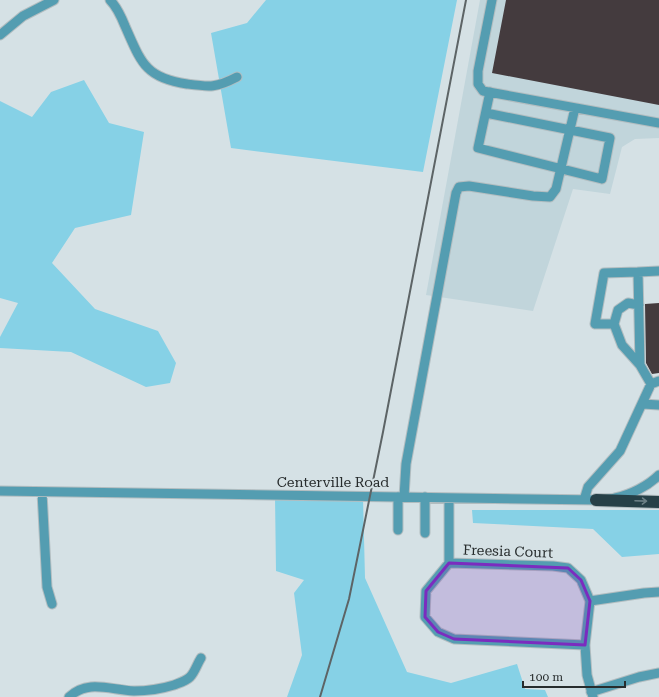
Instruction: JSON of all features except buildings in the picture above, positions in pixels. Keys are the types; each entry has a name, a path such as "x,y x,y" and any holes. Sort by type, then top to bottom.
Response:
{"highway":[{"path":"590,500 659,502"}],"street":[{"path":"0,35 23,16 54,0"},
{"path":"110,0 119,13 140,59 158,76 173,82 212,86 223,85 238,77"},
{"path":"492,0 478,71 478,84 483,91 659,123"},
{"path":"486,113 610,138 602,179 478,148 490,92"},
{"path":"398,530 406,464 456,193 459,188 469,186 533,196 550,197 556,189 575,108"},
{"path":"614,324 595,324 604,273 659,271"},
{"path":"638,272 640,365"},
{"path":"590,500 588,487 620,451 655,383 622,345 614,324 618,310 628,303 639,305"},
{"path":"643,404 659,405"},
{"name":"Centerville Road","path":"0,491 590,500 615,498 632,492 652,482 659,475"},
{"path":"42,492 47,587 52,604"},
{"path":"424,533 425,497"},
{"path":"449,498 449,563"},
{"name":"Freesia Court","path":"585,644 454,638 438,632 425,617 426,591 449,563 553,566 568,568 582,580 590,601 585,644 587,675 592,695"},
{"path":"590,601 659,592"},
{"path":"69,697 76,691 89,686 136,691 154,690 170,686 182,682 190,676 201,658"},
{"path":"592,695 639,677 659,673"}],"highlighted area":[{"path":"449,563 568,568 581,580 590,601 585,645 454,639 438,632 425,617 426,591"}],"shaded area":[{"path":"266,0 457,0 423,172 231,148 211,33 247,23"},
{"path":"480,0 659,0 659,138 635,139 622,147 610,194 573,189 533,311 426,295"},
{"path":"84,80 109,123 144,132 131,215 75,228 52,263 95,309 158,331 176,363 170,383 146,387 71,352 0,348 0,337 18,303 0,298 0,101 32,117 51,92"},
{"path":"275,496 363,498 365,578 407,672 451,683 517,664 525,689 545,690 548,697 287,697 302,655 294,593 304,580 276,571"},
{"path":"472,510 659,510 659,554 622,557 593,529 473,523"}],"railway":[{"path":"320,697 349,599 383,432 466,0"}]}
